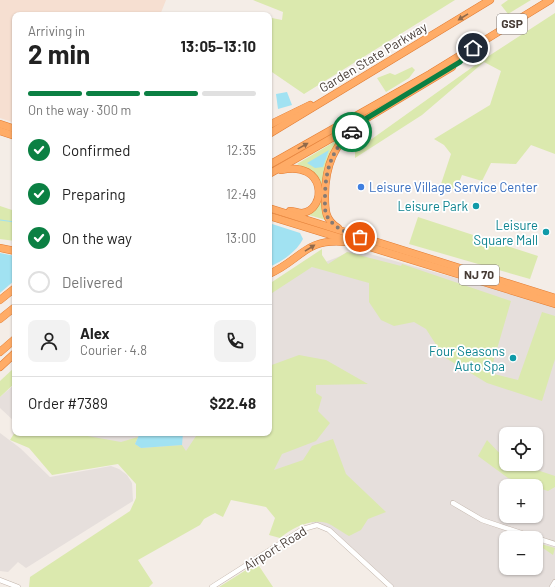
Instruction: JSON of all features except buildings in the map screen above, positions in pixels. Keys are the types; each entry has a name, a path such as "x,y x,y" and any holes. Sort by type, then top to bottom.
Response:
{"highway":[{"name":"Garden State Parkway","path":"272,132 490,0"},
{"name":"GSP","path":"272,163 473,48 550,0"},
{"path":"272,172 460,62 473,48"},
{"path":"272,123 298,110 329,98"},
{"path":"347,233 333,224 325,213 326,175 330,159 337,147 345,137 363,124 367,118"},
{"path":"0,124 12,128"},
{"path":"0,131 12,135"},
{"path":"272,173 293,168 303,170 310,173 319,190 316,203 306,212 301,213 282,209 272,209"},
{"name":"NJ 70","path":"272,209 555,298"},
{"name":"NJ 70","path":"272,217 555,304"},
{"path":"272,272 318,243 330,241 361,244"},
{"path":"0,248 12,251"},
{"path":"0,300 12,290"},
{"path":"0,319 12,309"},
{"path":"0,352 12,341"},
{"path":"0,367 12,356"}],"street":[{"path":"453,503 482,520 515,531"},
{"name":"Airport Road","path":"212,587 304,529 314,525 329,530 391,587"},
{"path":"543,540 555,544"},
{"path":"0,580 18,587"}],"shaded area":[{"path":"0,0 166,0 161,12 12,12 12,122 0,118"},
{"path":"356,250 555,306 555,587 391,587 329,530 314,525 294,502 61,436 272,436 272,289 284,278"},
{"path":"12,387 12,419 0,408 0,397"},
{"path":"0,433 20,448 50,477 111,466 119,469 127,475 132,483 133,501 26,568 18,562 8,572 0,571"}],"green space":[{"path":"253,0 455,0 304,94 272,72 272,18 282,20 283,12"},
{"path":"508,0 531,0 508,14 501,5"},
{"path":"555,13 555,154 531,145 516,164 491,163 482,181 462,175 456,190 441,184 451,154 444,145 434,139 490,105 501,71 484,62 422,115 355,158 355,151 481,61"},
{"path":"412,67 415,70 409,78 386,92 377,78 390,73 395,75"},
{"path":"344,136 330,154 324,170 323,195 326,220 305,214 318,205 322,188 313,172 297,164"},
{"path":"0,206 12,210 12,241 0,239"},
{"path":"418,217 538,256 530,279 409,244"},
{"path":"322,249 322,255 328,264 347,252 401,266 402,264 511,301 490,373 518,380 542,312 555,316 555,359 542,401 487,383 444,357 426,329 414,322 394,326 381,320 369,302 369,283 312,267 272,293 272,282"},
{"path":"299,355 326,360 368,384 316,385 316,393 322,397 318,411 330,423 316,441 282,454 274,470 303,460 312,446 333,439 346,474 386,512 368,519 361,530 349,536 327,523 315,522 302,525 280,538 269,535 275,518 266,507 231,500 223,517 215,513 204,519 200,525 138,560 153,583 149,587 29,587 30,577 130,511 136,498 136,484 118,464 52,475 29,448 10,440 12,436 88,436 121,442 138,437 135,444 141,448 182,445 186,451 196,436 272,436 272,365"},
{"path":"12,370 12,386 0,397 0,381"},
{"path":"487,440 499,453 499,471 540,471 555,476 555,487 548,491 543,489 543,479 508,478 478,456"},
{"path":"543,545 555,548 553,555 543,548"},
{"path":"257,563 273,587 219,587"}],"water":[{"path":"287,92 292,105 278,109 276,94"},
{"path":"329,150 323,167 315,168 307,163"},
{"path":"272,224 300,233 303,239 289,256 272,266"},
{"path":"0,253 12,255 12,283 0,293"},
{"path":"139,436 183,436 182,445 141,448 135,444"}],"waterway":[{"path":"0,220 12,222"}],"way so far":[{"path":"352,132 345,137 330,159 325,179 325,213 336,227 347,233 360,237"}],"place":[{"name":"Leisure Village Service Center","path":"361,187"},
{"name":"Leisure Park","path":"476,206"},
{"name":"Leisure Square Mall","path":"546,232"},
{"name":"Four Seasons Auto Spa","path":"513,358"}],"route":[{"path":"352,132 363,124 367,118 460,62 473,48"}]}
